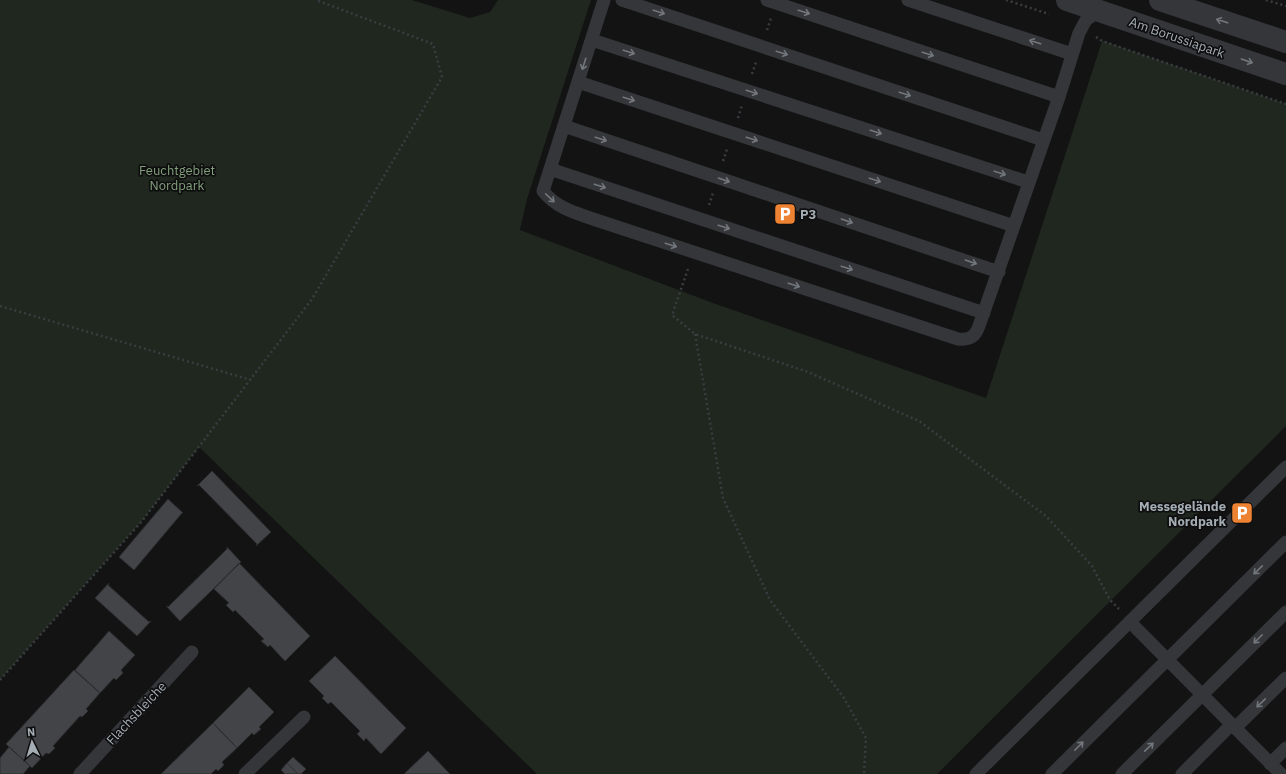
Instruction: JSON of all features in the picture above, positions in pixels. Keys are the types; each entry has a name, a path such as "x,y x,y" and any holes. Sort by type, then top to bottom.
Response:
{"street":[{"name":"Am Borussiapark","path":"1067,0 1286,74"},
{"path":"1160,0 1286,42"}],"lane":[{"path":"604,0 543,191 548,198 561,207 596,220 958,339 967,339 976,335 1082,28 1086,20 1093,15 1104,12"},
{"path":"622,0 1043,140"},
{"path":"768,0 1059,97"},
{"path":"908,0 1072,54"},
{"path":"592,40 1028,182"},
{"path":"578,82 1014,226"},
{"path":"564,126 999,272"},
{"path":"550,169 984,313"},
{"path":"976,774 1013,740 1286,467"},
{"path":"1052,774 1286,542"},
{"path":"1122,774 1286,612"},
{"path":"1130,622 1281,774"},
{"name":"Flachsbleiche","path":"80,774 192,652"},
{"path":"1182,774 1286,678"},
{"path":"245,774 304,717"},
{"path":"1270,764 1286,748"}],"path":[{"path":"0,680 142,521 312,299 442,77 433,44 316,0"},
{"path":"1006,0 1071,20 1102,41 1286,104"},
{"path":"1266,0 1286,6"},
{"path":"684,280 672,315 695,334 808,372 919,421 1046,516 1092,566 1110,600"},
{"path":"0,306 251,380"},
{"path":"695,334 724,498 770,600 844,698 866,738 864,774"}],"green space":[{"name":"Feuchtgebiet Nordpark","path":"0,0 412,0 470,18 490,12 498,0 591,0 527,199 520,230 713,303 986,398 1102,41 1106,42 1286,104 1286,426 937,774 537,774 199,447 142,521 0,680"}],"building":[{"path":"212,471 271,532 256,546 257,544 199,485 197,486"},
{"path":"168,499 183,513 134,570 119,557"},
{"path":"227,547 241,562 180,621 166,606 168,607 227,549"},
{"path":"239,563 310,636 285,661 270,645 268,647 261,641 264,639 235,610 233,612 226,605 229,603 214,589"},
{"path":"109,583 108,585 149,622 151,621 137,636 95,598"},
{"path":"109,631 135,655 121,670 123,673 116,680 114,678 100,693 75,670"},
{"path":"335,656 406,728 381,754 366,738 364,741 357,734 360,731 331,702 328,704 322,698 324,696 309,681"},
{"path":"74,670 100,693 86,709 88,711 82,717 80,716 53,746 55,748 49,754 46,753 32,768 6,744"},
{"path":"249,687 274,712 259,727 261,729 254,735 252,733 237,748 213,723"},
{"path":"213,723 237,748 222,762 224,765 218,771 216,769 211,774 161,774"},
{"path":"9,747 30,766 23,774 0,774 0,758"},
{"path":"428,751 450,774 404,774"},
{"path":"293,757 306,769 301,774 298,774 287,763"},
{"path":"287,763 298,774 285,774 281,770"}],"place":[{"name":"P3","path":"785,214"},
{"name":"Messegelände Nordpark","path":"1242,513"}]}
